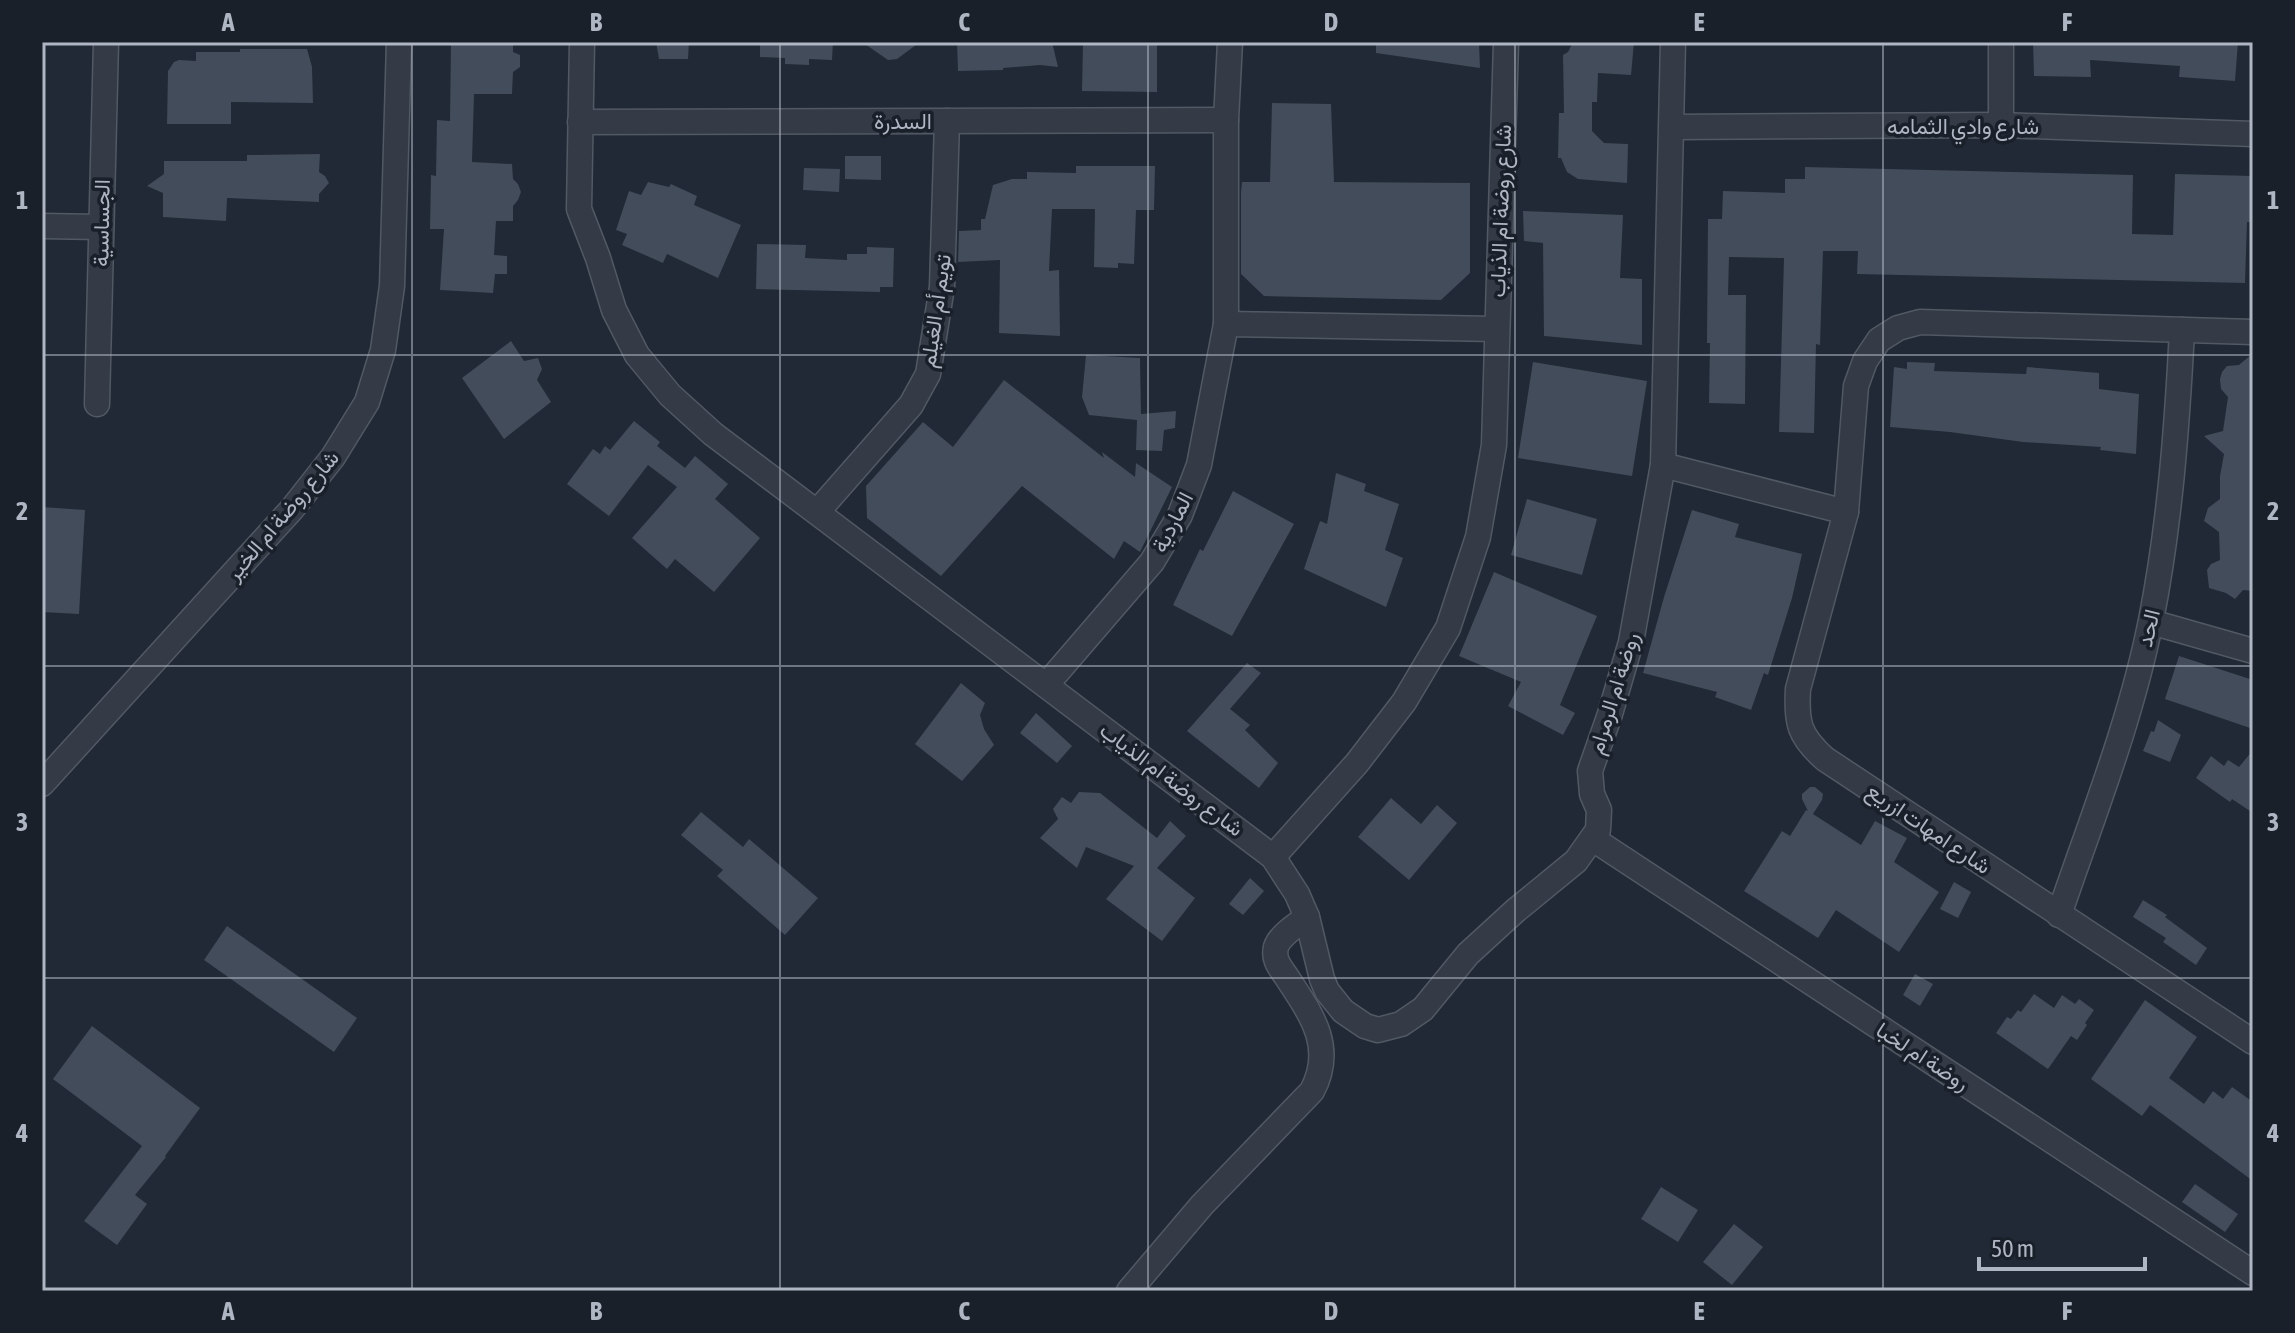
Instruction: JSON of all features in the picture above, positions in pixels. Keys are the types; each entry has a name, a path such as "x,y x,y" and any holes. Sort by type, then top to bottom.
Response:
{"street":[{"name":"الجساسية","path":"97,404 106,42"},
{"name":"شارع روضة ام الخير","path":"42,784 292,509 333,457 367,402 383,350 392,286 399,42"},
{"name":"شارع روضة ام الذياب","path":"582,42 579,209 614,310 637,355 670,395 713,434 1273,857 1357,763 1404,702 1448,628 1478,537 1494,445 1506,42"},
{"name":"الماردية","path":"1047,684 1152,562 1180,515 1199,465 1226,324 1226,120 1230,42"},
{"name":"روضة ام الرمرام","path":"1593,839 1600,820 1592,794 1590,771 1631,642 1663,465 1673,42"},
{"path":"2001,42 2001,125"},
{"name":"السدرة","path":"580,122 1226,120"},
{"name":"تويم أم الغيلم","path":"818,511 911,405 928,374 942,287 947,121"},
{"name":"شارع وادي الثمامه","path":"1672,127 2001,125 2253,134"},
{"path":"42,226 101,227"},
{"name":"شارع امهات ازريع","path":"2253,332 1920,322 1898,328 1879,340 1865,361 1856,386 1846,512 1798,689 1799,728 1810,745 1825,759 2253,1042"},
{"path":"1226,324 1496,329"},
{"name":"الحد","path":"2059,915 2124,724 2151,622 2172,484 2182,330"},
{"path":"1663,465 1846,512"},
{"path":"2151,622 2253,651"},
{"path":"1273,857 1297,894 1307,917 1322,979 1334,1002 1365,1026 1378,1030 1390,1028 1423,1009 1488,934 1576,861 1593,839"},
{"name":"روضة ام لخبا","path":"1593,839 2253,1273"},
{"path":"1129,1291 1202,1205 1312,1091 1317,1081 1322,1060 1319,1034 1276,959 1280,939 1307,917"}],"building":[{"path":"451,42 513,42 513,52 520,55 520,67 513,72 512,94 474,94 472,162 512,164 513,179 521,192 513,206 513,221 496,221 494,255 507,256 507,274 495,274 493,293 440,290 444,229 430,229 431,175 436,176 437,120 450,121"},
{"path":"656,42 689,42 688,59 659,59"},
{"path":"760,42 833,42 832,60 809,59 809,65 785,64 785,58 760,57"},
{"path":"862,42 920,42 897,59 888,60"},
{"path":"957,42 1052,42 1058,67 1040,65 958,71"},
{"path":"1083,42 1157,43 1157,92 1082,91"},
{"path":"1376,42 1479,43 1480,68 1376,53"},
{"path":"1573,42 1634,42 1631,75 1598,73 1597,102 1592,102 1592,131 1604,143 1628,144 1627,183 1578,179 1567,172 1561,158 1558,158 1559,113 1564,113 1563,55"},
{"path":"2033,42 2238,42 2235,81 2179,77 2180,66 2090,60 2091,77 2034,76"},
{"path":"240,49 307,49 312,67 313,103 231,102 231,124 167,124 168,71 174,62 196,61 196,52 240,52"},
{"path":"1272,103 1331,104 1334,182 1470,183 1470,273 1441,300 1264,296 1241,274 1241,192 1242,182 1270,182"},
{"path":"320,154 319,172 329,183 319,194 319,202 227,198 226,221 163,217 163,193 147,186 164,174 164,161 247,161 247,155"},
{"path":"845,156 881,156 881,180 845,179"},
{"path":"1076,166 1155,166 1154,210 1136,210 1134,264 1118,263 1118,268 1094,267 1095,209 1052,209 1049,271 1059,270 1060,336 999,333 1000,260 958,262 959,231 981,230 981,219 985,219 993,185 1012,179 1027,179 1027,172 1076,173"},
{"path":"1805,167 2133,175 2132,234 2173,235 2175,174 2253,176 2253,222 2247,222 2245,283 1857,274 1858,251 1823,251 1814,433 1779,432 1784,258 1729,257 1728,295 1746,295 1745,404 1709,403 1708,219 1722,219 1723,191 1785,193 1785,179 1805,179"},
{"path":"804,168 840,169 839,192 803,190"},
{"path":"648,182 669,187 671,184 697,196 694,205 741,225 718,278 667,254 663,263 622,245 627,234 616,230 629,191 641,195"},
{"path":"1523,211 1623,215 1620,278 1642,279 1642,345 1544,336 1543,243 1524,241"},
{"path":"757,244 806,245 805,258 847,260 847,254 867,254 867,247 894,248 893,287 880,287 880,292 756,289"},
{"path":"511,341 524,361 538,358 542,369 537,380 551,402 504,439 462,378"},
{"path":"2253,353 2253,591 2243,590 2235,599 2209,588 2207,570 2220,560 2219,532 2204,521 2208,508 2220,499 2224,454 2204,436 2223,431 2228,397 2221,389 2222,372 2227,366 2239,365"},
{"path":"1086,355 1140,358 1141,414 1176,411 1175,428 1164,430 1162,451 1136,450 1137,420 1089,415 1082,397"},
{"path":"1533,362 1647,381 1632,476 1518,458"},
{"path":"1907,362 1935,363 1934,371 2026,374 2027,367 2099,373 2099,389 2139,394 2136,454 2100,450 2101,447 1890,427 1894,367 1907,369"},
{"path":"1004,380 1104,458 1102,452 1135,477 1136,463 1172,487 1140,552 1124,541 1114,559 1022,486 941,576 867,518 866,486 923,422 953,447"},
{"path":"634,421 660,442 657,446 685,468 695,456 728,484 715,499 760,538 714,592 675,559 667,569 632,538 677,487 648,465 609,516 567,484 593,449 600,454 605,446 610,450"},
{"path":"1336,473 1366,484 1364,491 1399,504 1385,550 1403,558 1386,607 1304,569 1320,521 1327,524"},
{"path":"1233,491 1294,524 1232,636 1173,605"},
{"path":"1527,499 1597,519 1582,575 1511,555"},
{"path":"42,507 85,510 79,614 42,612"},
{"path":"1692,510 1739,524 1735,537 1802,554 1768,675 1764,673 1751,710 1715,697 1717,692 1643,673"},
{"path":"1494,572 1597,616 1560,705 1575,713 1563,735 1508,706 1521,682 1459,656"},
{"path":"2179,656 2253,680 2253,729 2165,699"},
{"path":"1247,663 1261,673 1230,709 1250,725 1245,730 1278,763 1259,788 1187,731"},
{"path":"961,683 985,703 980,715 994,745 962,781 915,744"},
{"path":"1036,713 1072,746 1057,763 1020,733"},
{"path":"2158,720 2181,735 2170,762 2143,751"},
{"path":"2253,750 2253,813 2232,799 2230,802 2196,778 2211,756 2224,766 2228,760 2239,767"},
{"path":"1810,787 1823,794 1813,814 1861,845 1875,821 1907,838 1894,862 1939,892 1899,952 1836,910 1818,938 1744,891 1782,831 1790,836 1808,811 1802,794"},
{"path":"1079,792 1100,793 1157,838 1170,821 1186,836 1157,868 1195,898 1162,941 1106,899 1134,866 1086,847 1077,868 1040,838 1058,819 1053,809 1062,797 1071,803"},
{"path":"1391,798 1421,824 1437,805 1457,823 1409,880 1358,837"},
{"path":"701,812 743,847 749,839 818,898 785,935 717,876 723,870 681,835"},
{"path":"1250,878 1264,891 1243,915 1229,904"},
{"path":"1954,882 1971,892 1958,918 1940,909"},
{"path":"2143,900 2207,948 2196,965 2163,942 2166,938 2133,917"},
{"path":"227,926 357,1018 334,1052 204,960"},
{"path":"1915,974 1933,984 1920,1006 1903,995"},
{"path":"2034,994 2054,1008 2062,995 2075,1004 2079,999 2094,1010 2077,1040 2071,1036 2048,1069 1996,1033 2007,1017 2011,1019 2018,1010 2021,1012"},
{"path":"2145,1000 2197,1037 2169,1078 2204,1104 2213,1091 2223,1099 2232,1087 2253,1102 2253,1181 2150,1105 2142,1116 2091,1079"},
{"path":"92,1026 200,1108 135,1195 147,1204 117,1245 84,1221 142,1146 53,1079"},
{"path":"2195,1184 2238,1214 2225,1232 2182,1202"},
{"path":"1661,1187 1698,1210 1678,1242 1641,1219"},
{"path":"1734,1224 1763,1247 1732,1285 1703,1262"}]}
